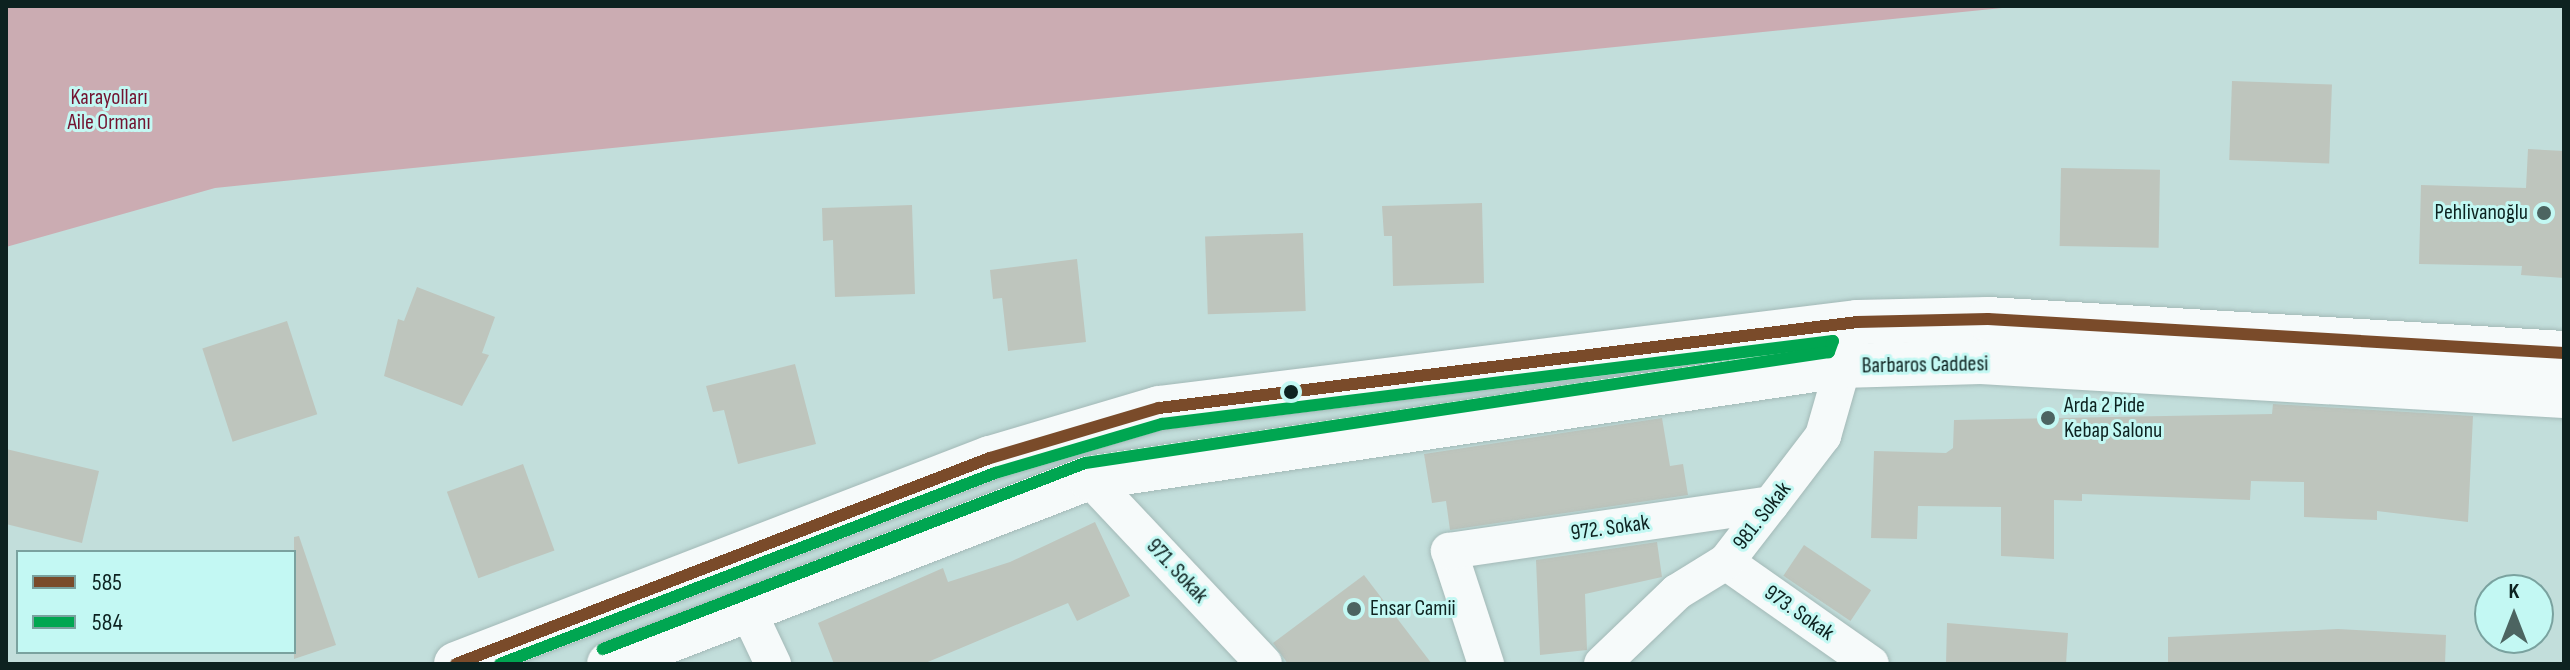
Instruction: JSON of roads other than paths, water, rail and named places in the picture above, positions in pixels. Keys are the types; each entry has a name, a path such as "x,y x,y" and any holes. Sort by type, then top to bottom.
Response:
{"main road":[{"name":"Barbaros Caddesi","path":"456,664 990,458 1159,408 1857,322 1988,319 2564,353"},
{"name":"Barbaros Caddesi","path":"609,664 1089,478 1841,366 1981,362 2564,396"}],"street":[{"name":"981. Sokak","path":"1602,664 1677,592 1726,562 1823,436 1841,366 1857,322"},
{"name":"971. Sokak","path":"1089,478 1264,664"},
{"name":"972. Sokak","path":"1486,664 1449,551 1771,504"},
{"name":"973. Sokak","path":"1726,562 1871,664"},
{"path":"748,611 773,664"}],"place":[{"name":"Pehlivanoğlu","path":"2544,213"},
{"name":"Arda 2 Pide Kebap Salonu","path":"2048,418"},
{"name":"Ensar Camii","path":"1354,609"}],"park label":[{"name":"Karayolları Aile Ormanı","path":"109,110"}]}
